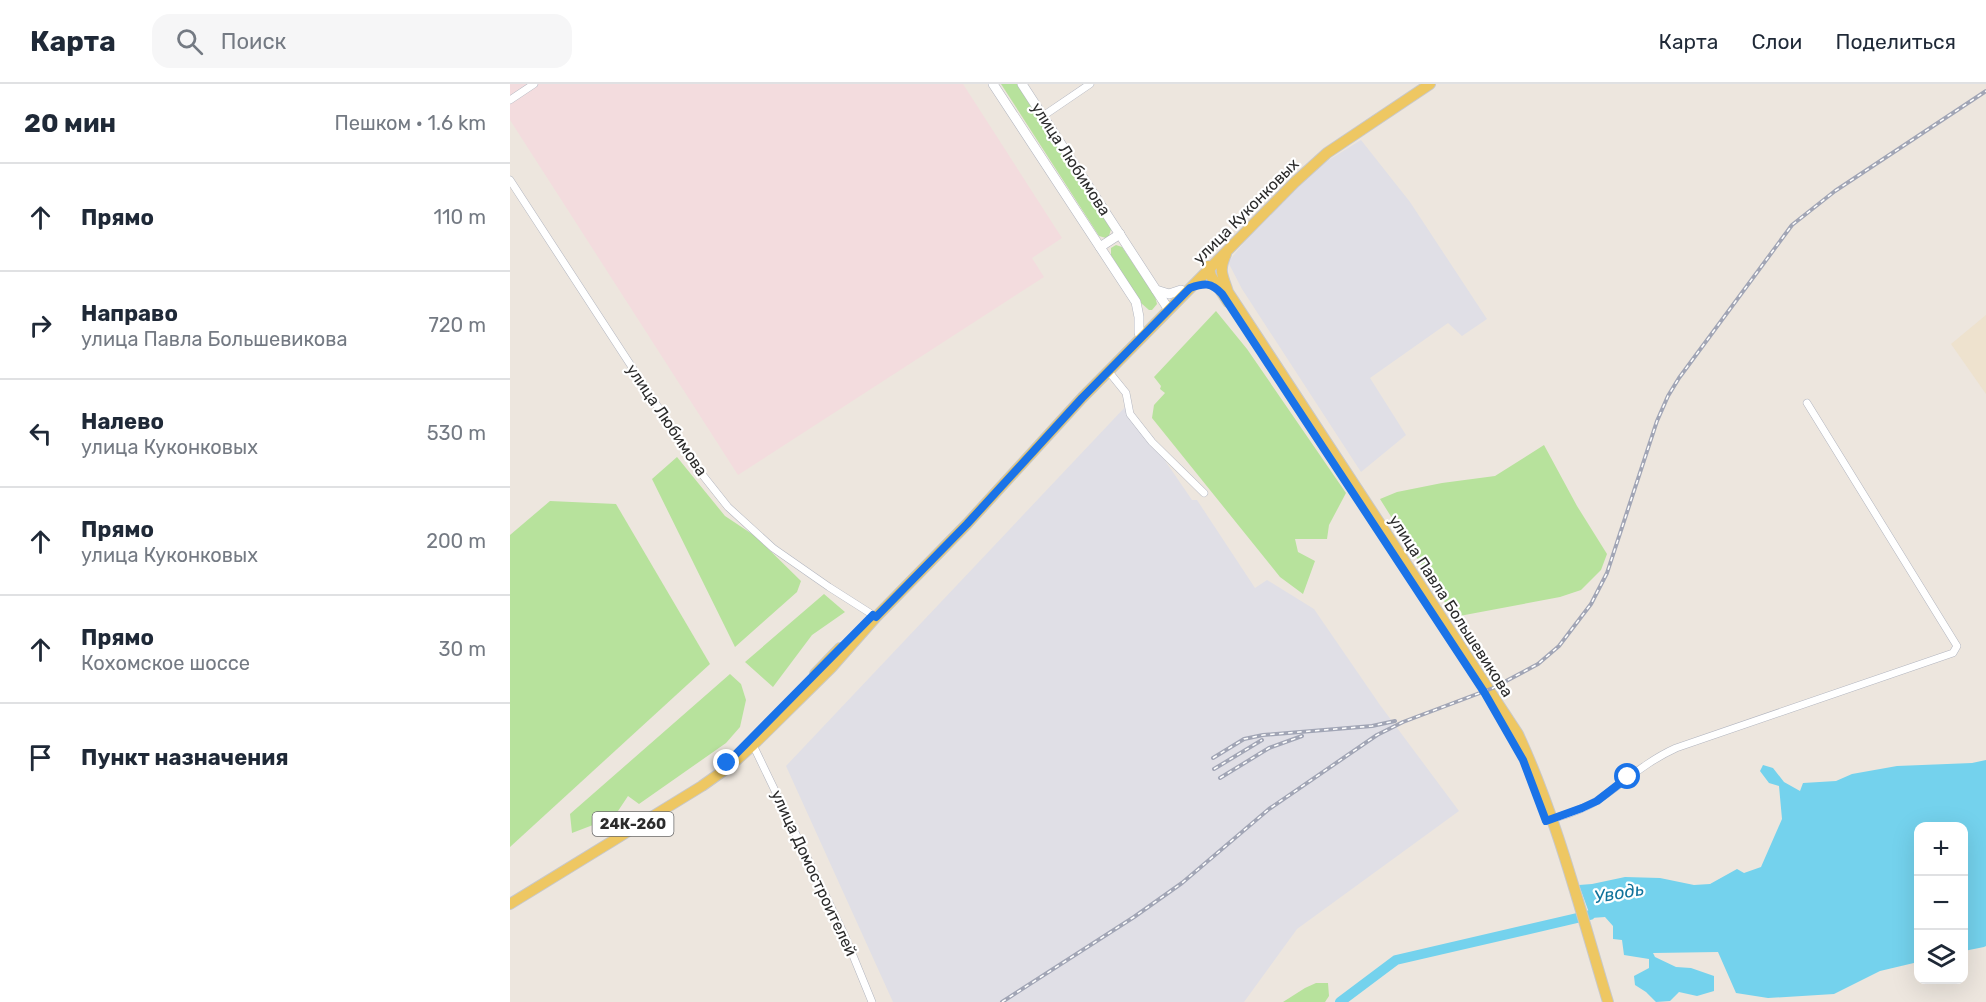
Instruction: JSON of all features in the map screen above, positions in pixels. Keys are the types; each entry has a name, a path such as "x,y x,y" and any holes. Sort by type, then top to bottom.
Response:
{"main road":[{"name":"улица Любимова","path":"993,84 1136,302 1139,333"},
{"name":"улица Любимова","path":"1022,84 1168,307"},
{"name":"улица Куконковых","path":"1209,266 1275,193 1309,161 1418,84"},
{"name":"улица Куконковых","path":"874,616 920,573 1188,285 1226,252 1294,183 1327,153 1430,84"},
{"name":"улица Любимова","path":"1100,247 1120,234"},
{"name":"улица Павла Большевикова","path":"1226,252 1221,265 1225,293 1484,692 1523,760 1549,820 1586,938"},
{"path":"1209,266 1225,293"},
{"path":"1156,290 1169,294 1188,285 1213,284 1225,293"},
{"name":"улица Куконковых","path":"751,743 831,668 874,616 1058,421 1076,398 1139,333 1168,307"},
{"name":"24К-260","path":"510,902 702,786 730,766 751,743"},
{"path":"1586,938 1603,1002"},
{"path":"1586,938 1608,1002"}],"street":[{"path":"510,100 534,84"},
{"path":"1044,116 1090,84"},
{"name":"улица Любимова","path":"510,180 701,473 728,507 773,548 874,616"},
{"path":"1109,372 1126,393 1130,414 1152,442 1204,493"},
{"path":"1549,820 1597,801 1650,761 1676,748 1953,653 1956,649 1957,646 1807,403"},
{"name":"улица Домостроителей","path":"751,743 845,936 872,1002"}],"shaded area":[{"path":"510,84 963,84 1062,238 1032,258 1044,277 738,475 510,120"},
{"path":"1361,140 1410,202 1487,319 1462,336 1448,323 1370,378 1406,435 1361,472 1242,289 1228,262 1261,222 1319,166"},
{"path":"1986,315 1986,394 1951,344"},
{"path":"1127,405 1192,500 1197,500 1255,588 1267,580 1314,609 1380,705 1459,811 1297,929 1244,1002 893,1002 786,766"}],"green space":[{"path":"1001,84 1017,84 1111,229 1109,236 1106,238 1099,236"},
{"path":"1116,245 1122,247 1155,296 1157,304 1152,310 1141,303 1111,255 1111,248"},
{"path":"1216,311 1247,349 1346,493 1329,525 1327,539 1295,539 1298,552 1315,561 1303,594 1280,577 1152,418 1154,405 1165,393 1160,389 1161,386 1154,377"},
{"path":"1544,445 1577,506 1607,554 1601,570 1581,590 1560,597 1454,617 1380,499 1397,492 1442,483 1495,476"},
{"path":"677,457 725,516 755,536 801,581 797,592 735,647 652,479"},
{"path":"550,501 616,504 710,664 510,847 510,535"},
{"path":"824,594 845,612 812,635 773,687 745,662"},
{"path":"730,674 741,684 746,700 740,727 726,743 639,804 628,796 614,817 572,833 570,814"},
{"path":"1316,983 1328,983 1329,996 1325,1002 1283,1002 1305,988"}],"water":[{"path":"1986,760 1986,946 1968,950 1968,822 1914,822 1914,963 1880,971 1834,994 1768,998 1736,993 1718,952 1653,953 1655,957 1676,967 1691,968 1714,976 1714,991 1697,996 1679,992 1670,1001 1656,1002 1635,985 1634,976 1649,968 1649,959 1624,955 1622,940 1613,939 1613,926 1605,917 1591,918 1579,885 1625,877 1660,878 1694,885 1710,884 1737,869 1744,873 1761,867 1782,819 1779,786 1769,783 1760,771 1763,765 1773,768 1784,782 1800,791 1803,783 1836,781 1852,774 1897,766 1972,763"}],"waterway":[{"name":"Уводь","path":"1340,1002 1396,960 1590,915"}],"railway":[{"path":"1002,1002 1134,917 1182,883 1269,809 1377,735 1403,722 1493,688 1538,664 1559,646 1591,604 1607,573 1657,421 1668,396 1792,225 1835,191 1986,91"},
{"path":"1213,758 1244,739 1263,735 1372,726 1395,721"},
{"path":"1220,778 1269,748 1302,736"},
{"path":"1214,769 1262,740"}],"route":[{"path":"727,763 873,615 876,617 920,573 1082,398 1190,288 1213,284 1222,294 1484,692 1523,760 1546,821 1597,801 1628,777"}]}
